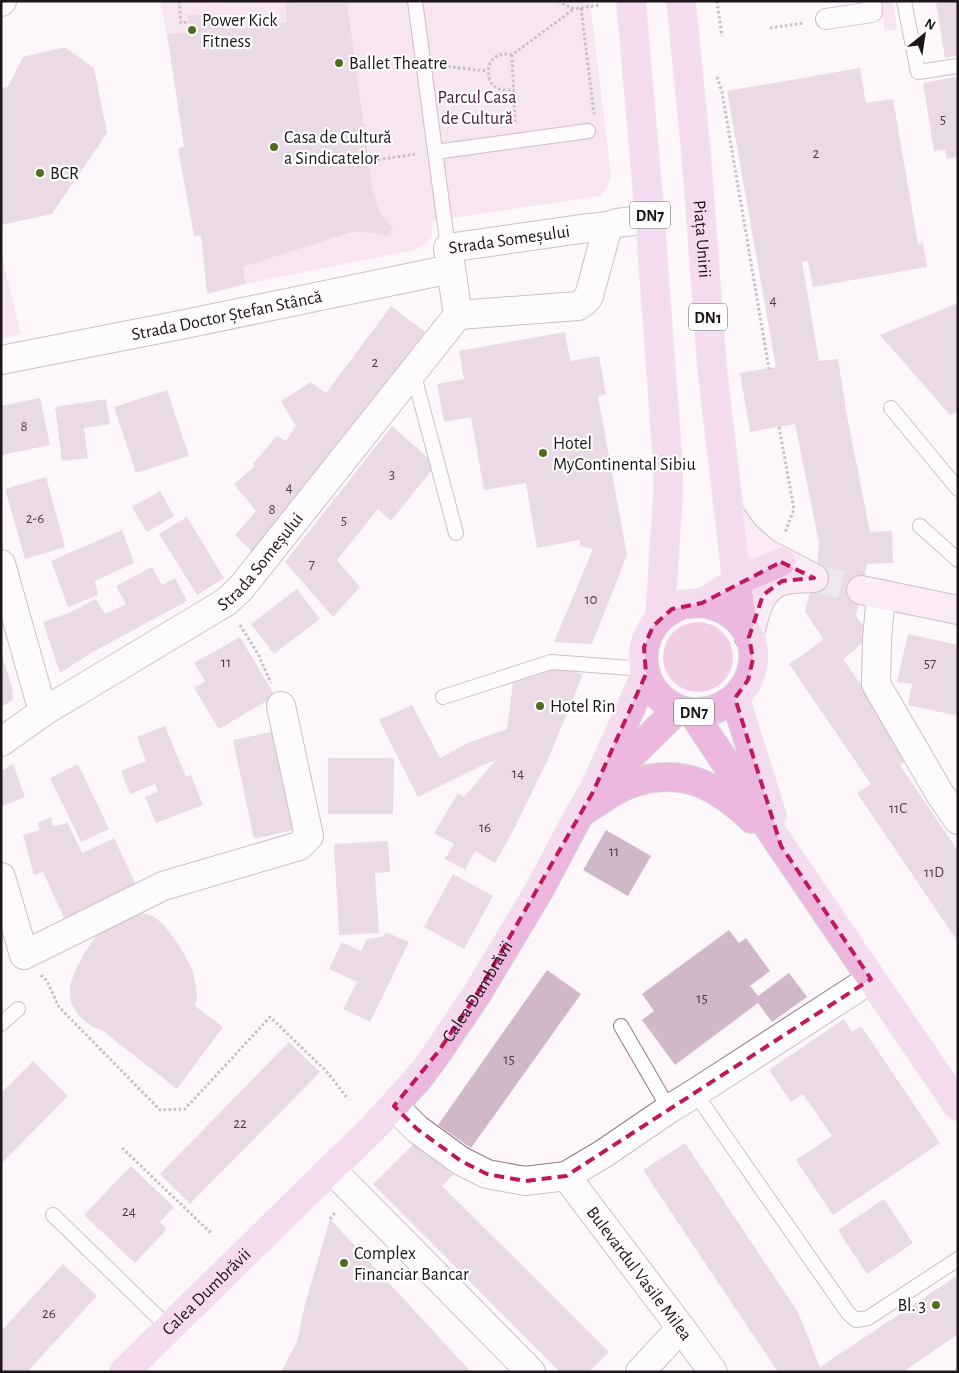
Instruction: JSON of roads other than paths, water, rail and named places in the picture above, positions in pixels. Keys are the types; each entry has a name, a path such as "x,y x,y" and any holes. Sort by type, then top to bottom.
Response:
{"main road":[{"name":"DN7","path":"630,1 650,219 668,466 660,618"},
{"name":"Piața Unirii","path":"682,1 696,152 712,367 737,582 746,631"},
{"path":"728,512 745,535 764,552 783,549"},
{"path":"746,631 763,595 770,587 782,581 814,578 783,549"},
{"path":"702,603 737,582 783,549"},
{"path":"871,592 957,609"},
{"name":"DN7","path":"702,603 718,606 731,614 746,631 752,647 752,670 736,698 722,707 708,712 685,711 664,701 653,689 645,672 644,647 650,631 660,618 672,609 687,604 702,603"},
{"name":"Calea Dumbrăvii","path":"124,1372 331,1169 394,1106 418,1079 477,994 540,889 586,804 645,672"},
{"name":"DN7","path":"736,698 781,846"},
{"name":"DN7","path":"685,711 781,846 958,1106"},
{"name":"Calea Dumbrăvii","path":"586,804 685,711"},
{"path":"586,804 627,785 649,778 676,776 703,783 724,795 781,846"}],"street":[{"path":"826,19 872,12 871,1"},
{"name":"Strada Someșului","path":"1,742 43,712 226,602 241,588 458,315 450,258 581,229 650,219"},
{"path":"458,315 578,306 585,302 589,296 608,226"},
{"name":"Strada Doctor Ștefan Stâncă","path":"1,360 185,324 450,258"},
{"path":"1,564 43,712"},
{"path":"871,592 877,639 876,684 940,794 958,820"},
{"path":"1,877 24,956 164,886 299,846 309,836 281,706"},
{"path":"394,1106 417,1129 461,1161 487,1174 525,1181 566,1176 603,1154 669,1109 872,979"},
{"path":"331,1169 531,1372"},
{"name":"Bulevardul Vasile Milea","path":"566,1176 682,1328 713,1372"},
{"path":"640,1372 682,1328"}],"lane":[{"path":"415,1 450,258"},
{"path":"904,1 918,72 958,66"},
{"path":"435,152 588,132"},
{"path":"413,371 456,532"},
{"path":"891,408 958,489"},
{"path":"920,526 958,560"},
{"path":"442,697 552,662 645,672"},
{"path":"1,1024 18,1009"},
{"path":"621,1026 669,1109"},
{"path":"696,1093 842,1306 856,1320 868,1318 958,1259"},
{"path":"53,1215 168,1328"}],"tunnel":[{"path":"814,578 861,590"}],"place":[{"name":"Power Kick Fitness","path":"192,30"},
{"name":"Ballet Theatre","path":"339,63"},
{"name":"Casa de Cultură a Sindicatelor","path":"274,147"},
{"name":"BCR","path":"40,173"},
{"name":"Hotel MyContinental Sibiu","path":"543,453"},
{"name":"Hotel Rin","path":"540,706"},
{"name":"Complex Financiar Bancar","path":"344,1263"},
{"name":"Bl. 3","path":"936,1305"}],"park label":[{"name":"Parcul Casa de Cultură","path":"477,107"}]}
